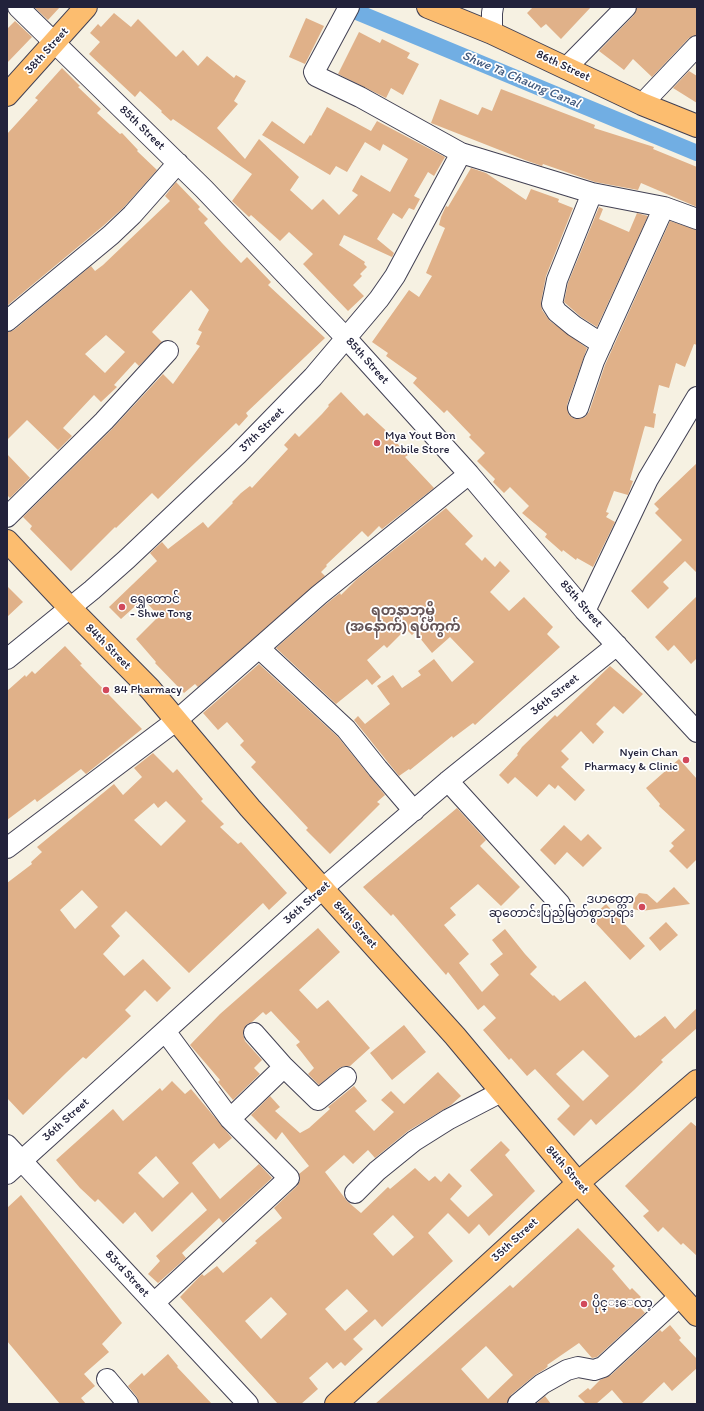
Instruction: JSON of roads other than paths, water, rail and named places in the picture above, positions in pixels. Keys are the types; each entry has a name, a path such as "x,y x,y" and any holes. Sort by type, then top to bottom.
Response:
{"main road":[{"name":"38th Street","path":"7,95 86,7"},
{"name":"86th Street","path":"428,7 492,33 567,67 642,104 697,126"},
{"name":"84th Street","path":"7,541 70,608 150,689 250,808 456,1036 578,1183 697,1315"},
{"name":"35th Street","path":"336,1404 578,1183 697,1081"}],"street":[{"name":"85th Street","path":"18,7 178,163 346,338 468,474 585,610 697,732"},
{"path":"492,33 492,13 494,7"},
{"path":"567,67 626,7"},
{"path":"347,10 314,72 315,74 461,153 592,193 664,207 697,219"},
{"path":"642,104 697,46"},
{"name":"37th Street","path":"7,659 127,559 237,455 308,383 395,276 461,153"},
{"path":"7,320 111,235 132,215 178,163"},
{"path":"592,193 557,280 552,304 557,312 574,326 602,344"},
{"path":"578,408 594,361 636,264 664,207"},
{"path":"7,517 104,421 168,351"},
{"path":"585,610 648,479 697,397"},
{"path":"7,848 177,720 319,595 468,474"},
{"name":"36th Street","path":"7,1174 322,889 448,782 617,644"},
{"path":"259,648 346,730 414,811"},
{"path":"448,782 560,904"},
{"path":"154,1303 289,1178 230,1119 165,1031"},
{"path":"254,1033 284,1067 318,1100 346,1077"},
{"path":"230,1119 284,1067"},
{"path":"355,1193 377,1171 414,1142 449,1119 501,1092"},
{"name":"83rd Street","path":"7,1145 248,1404"},
{"path":"518,1404 542,1384 567,1370 578,1367 594,1370 603,1367 680,1296"},
{"path":"107,1379 128,1404"}],"waterway":[{"name":"Shwe Ta Chaung Canal","path":"345,7 697,153"}],"place":[{"name":"Mya Yout Bon Mobile Store","path":"377,443"},
{"name":"ရွှေတောင် - Shwe Tong","path":"122,607"},
{"name":"84 Pharmacy","path":"106,690"},
{"name":"Nyein Chan Pharmacy & Clinic","path":"686,760"},
{"name":"ဒဟတ္တော ဆုတောင်းပြည့်မြတ်စွာဘုရား","path":"642,907"},
{"name":"ပိုင္းေလာ့","path":"584,1304"}],"district":[{"name":"ရတနာဘုမ္မိ (အနောက်) ရပ်ကွက်","path":"403,620"}]}
